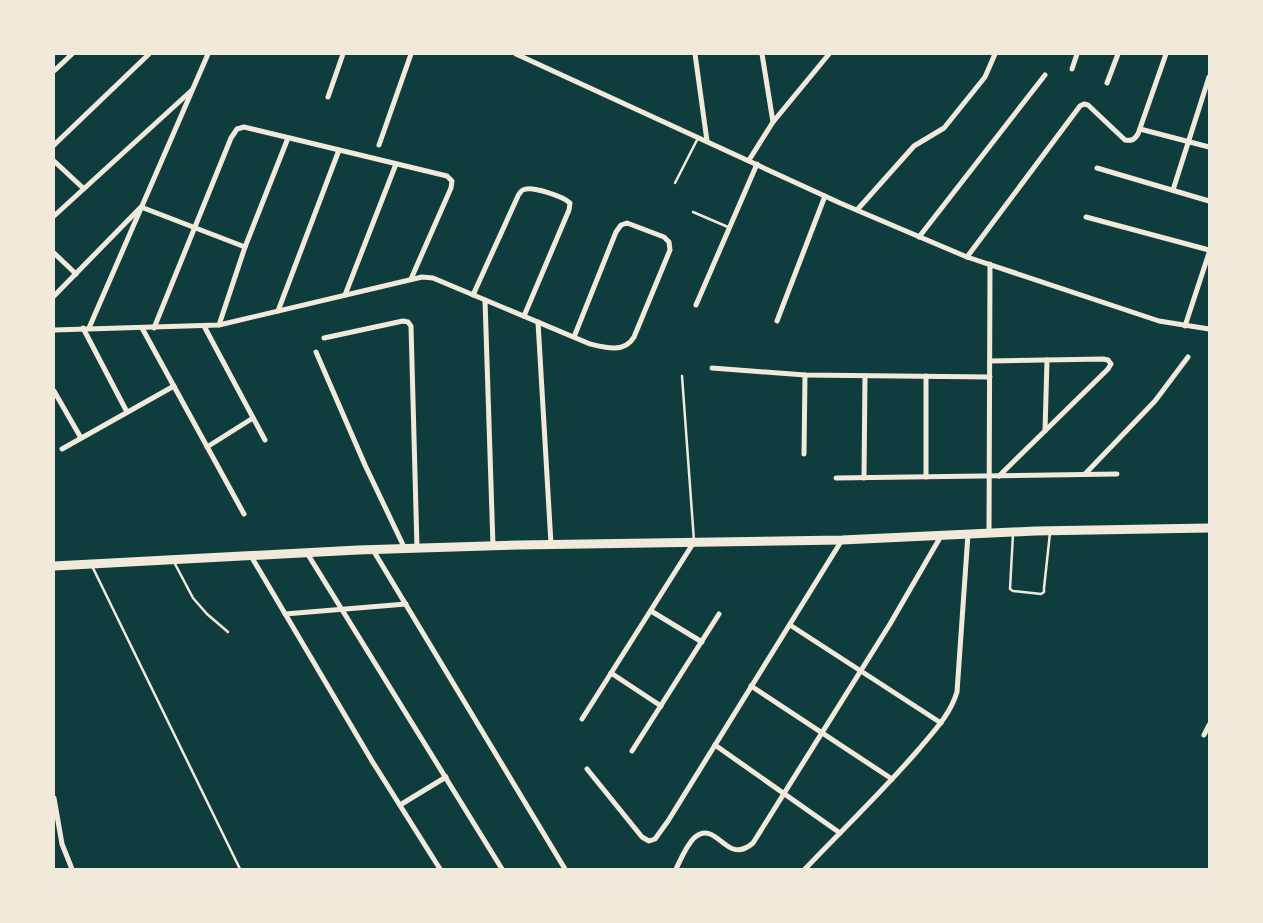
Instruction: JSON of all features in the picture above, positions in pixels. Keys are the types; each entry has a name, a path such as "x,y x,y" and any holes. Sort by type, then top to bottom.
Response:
{"main road":[{"path":"54,566 417,548 842,540 1013,532 1209,528"}],"street":[{"path":"54,70 72,54"},
{"path":"54,145 149,54"},
{"path":"86,328 208,54"},
{"path":"328,98 343,54"},
{"path":"379,145 411,54"},
{"path":"516,54 527,56 698,138 967,258 1159,321 1209,329"},
{"path":"695,54 707,142"},
{"path":"762,54 773,122"},
{"path":"749,160 773,122 829,54"},
{"path":"857,210 914,146 944,128 985,77 995,54"},
{"path":"1072,68 1077,54"},
{"path":"1107,83 1118,54"},
{"path":"967,258 1080,106 1088,105 1125,140 1130,141 1134,139 1140,129 1166,54"},
{"path":"919,237 1046,75"},
{"path":"1173,190 1209,78"},
{"path":"54,216 193,88"},
{"path":"154,328 232,138 237,129 244,127 447,176 452,181 451,188 412,279"},
{"path":"1140,129 1209,147"},
{"path":"219,325 245,247 288,138"},
{"path":"278,311 339,150"},
{"path":"54,161 83,188"},
{"path":"345,295 396,164"},
{"path":"696,305 757,164"},
{"path":"1097,168 1209,201"},
{"path":"473,295 518,196 523,190 530,188 565,199 570,203 569,210 524,316"},
{"path":"777,320 825,196"},
{"path":"141,207 245,247"},
{"path":"54,296 141,207"},
{"path":"1086,217 1209,252 1185,326"},
{"path":"54,330 219,325 422,277 433,278 590,344 607,348 620,348 630,344 670,250 668,242 664,237 627,223 621,225 601,268 574,337"},
{"path":"54,253 76,274"},
{"path":"989,533 990,264"},
{"path":"485,300 493,546"},
{"path":"324,338 404,321 408,322 411,326 417,548"},
{"path":"538,322 551,544"},
{"path":"204,326 265,440"},
{"path":"86,328 127,412"},
{"path":"142,328 244,514"},
{"path":"316,352 365,465 405,549"},
{"path":"1084,474 1155,401 1188,357"},
{"path":"990,361 1102,359 1108,360 1111,364 999,476"},
{"path":"1045,431 1047,360"},
{"path":"712,368 805,375 990,377"},
{"path":"804,454 805,375"},
{"path":"864,478 865,376"},
{"path":"926,376 926,477"},
{"path":"62,449 174,386"},
{"path":"54,391 81,438"},
{"path":"207,447 253,418"},
{"path":"836,478 1117,474"},
{"path":"805,869 892,780 941,723 953,704 956,692 968,534"},
{"path":"676,869 693,839 702,833 711,834 730,849 737,851 746,849 753,843 861,671 942,535"},
{"path":"587,769 642,837 649,840 655,839 842,540"},
{"path":"582,719 694,542"},
{"path":"373,550 565,869"},
{"path":"307,553 502,869"},
{"path":"251,556 440,869"},
{"path":"285,614 406,604"},
{"path":"650,611 702,642"},
{"path":"632,751 719,614"},
{"path":"790,625 941,723"},
{"path":"611,673 661,706"},
{"path":"751,686 892,780"},
{"path":"1204,736 1209,725"},
{"path":"715,745 840,833"},
{"path":"400,805 446,777"},
{"path":"54,798 62,844 72,869"}],"lane":[{"path":"675,183 698,138"},
{"path":"693,212 729,228"},
{"path":"682,376 694,542"},
{"path":"1013,532 1010,589 1012,592 1041,594 1044,592 1050,531"},
{"path":"174,560 193,598 206,614 228,632"},
{"path":"91,565 240,869"}]}
